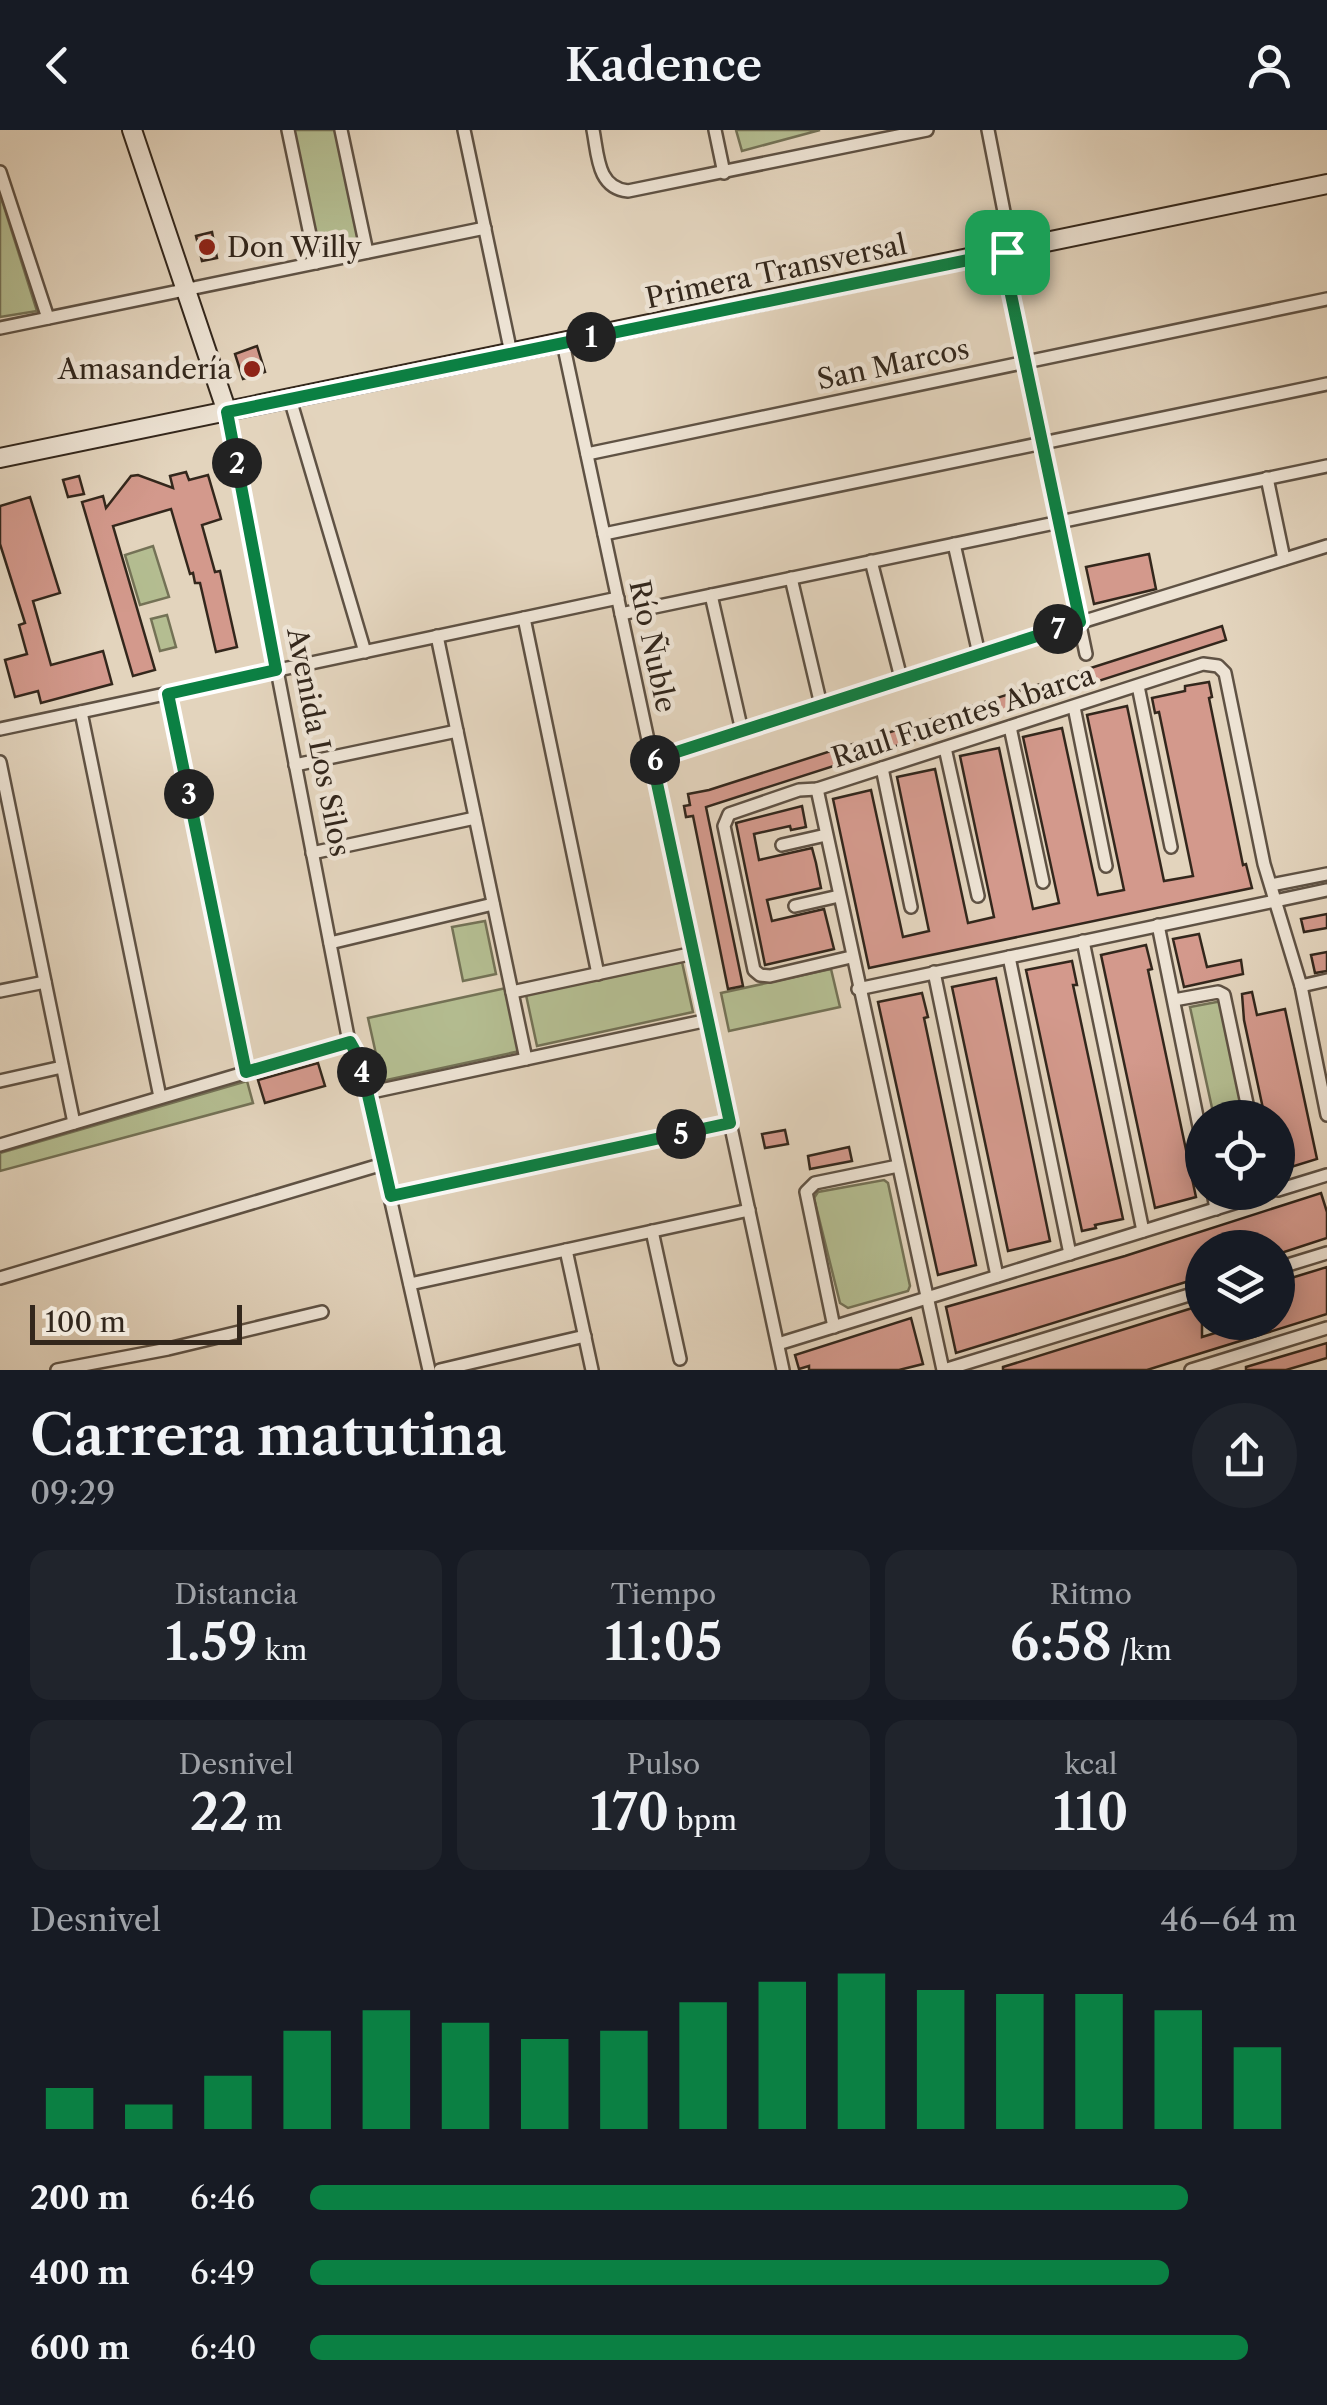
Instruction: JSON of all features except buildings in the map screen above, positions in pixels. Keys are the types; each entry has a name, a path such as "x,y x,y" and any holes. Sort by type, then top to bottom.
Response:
{"main road":[{"name":"Avenida Los Silos","path":"132,130 227,412"},
{"name":"Primera Transversal","path":"0,458 1327,184"}],"street":[{"path":"288,130 316,262"},
{"path":"341,130 367,252"},
{"path":"464,130 511,353"},
{"path":"593,130 602,174 617,189 628,191 928,130"},
{"path":"715,130 724,173"},
{"path":"988,130 1008,232 1006,271 1086,654"},
{"path":"0,172 48,318"},
{"path":"0,328 485,228"},
{"name":"San Marcos","path":"586,454 1327,299"},
{"name":"Río Ñuble","path":"563,342 783,1370"},
{"path":"604,534 1327,384"},
{"path":"290,399 364,652"},
{"name":"Avenida Los Silos","path":"227,412 350,1042 360,1060 429,1370"},
{"path":"621,614 1327,466"},
{"path":"1267,478 1284,559"},
{"path":"954,544 979,654"},
{"path":"652,760 1327,546"},
{"path":"871,562 901,678"},
{"path":"791,578 821,704"},
{"path":"711,595 742,731"},
{"path":"0,729 618,598"},
{"path":"524,618 598,974"},
{"path":"437,636 526,1059"},
{"name":"Raul Fuentes Abarca","path":"943,1370 816,789 1208,663 1218,666 1225,673 1271,884 1323,1074 1327,1116"},
{"path":"1138,686 1171,847"},
{"path":"168,694 246,1072"},
{"path":"1074,707 1106,866"},
{"path":"81,712 160,1098"},
{"path":"1010,727 1043,882"},
{"path":"295,765 456,731"},
{"path":"945,748 978,896"},
{"path":"0,762 74,1123"},
{"path":"882,768 911,907"},
{"path":"816,789 799,790 733,812 724,821 753,967 760,975 770,976 851,957"},
{"path":"312,853 475,818"},
{"path":"782,845 826,835"},
{"path":"1271,884 1327,874"},
{"path":"858,989 1327,890"},
{"path":"795,906 838,896"},
{"path":"330,942 493,904"},
{"path":"1158,925 1194,1100"},
{"path":"1083,941 1144,1231"},
{"path":"512,992 694,953"},
{"path":"1010,956 1070,1254"},
{"path":"934,972 997,1276"},
{"path":"1301,986 1327,980"},
{"path":"0,991 45,982"},
{"path":"1174,1000 1218,992 1224,996 1246,1100"},
{"path":"367,1093 708,1020"},
{"path":"0,1145 350,1042"},
{"path":"0,1082 62,1067"},
{"path":"391,1196 730,1123"},
{"path":"0,1278 384,1164"},
{"path":"834,1327 807,1188 816,1182 898,1166"},
{"path":"1295,1185 1327,1175"},
{"path":"410,1284 749,1210"},
{"path":"778,1344 1213,1210"},
{"path":"652,1231 680,1359"},
{"path":"566,1250 592,1370"},
{"path":"1295,1263 1327,1253"},
{"path":"943,1370 1185,1296"},
{"path":"57,1370 168,1349 322,1312"},
{"path":"1191,1370 1327,1328"},
{"path":"440,1370 585,1336"}],"green space":[{"path":"292,130 336,130 361,245 318,253"},
{"path":"736,130 820,130 742,151"},
{"path":"0,194 37,311 0,317"},
{"path":"153,546 169,597 140,605 125,555"},
{"path":"167,615 176,647 160,651 151,619"},
{"path":"485,921 496,974 463,981 452,927"},
{"path":"682,962 693,1012 537,1046 526,995"},
{"path":"831,969 840,1007 729,1031 721,993"},
{"path":"506,988 520,1051 382,1081 368,1018"},
{"path":"1222,1001 1243,1100 1210,1100 1190,1007"},
{"path":"247,1081 253,1103 0,1171 0,1153"},
{"path":"884,1180 888,1183 910,1286 908,1291 848,1308 840,1303 814,1198 818,1192"}],"place":[{"name":"Don Willy","path":"207,247"},
{"name":"Amasandería","path":"252,369"}],"route":[{"path":"1007,252 1006,271 1080,622 652,760 730,1123 391,1196 360,1060 350,1042 246,1072 168,694 276,670 227,412 1007,252"}]}
